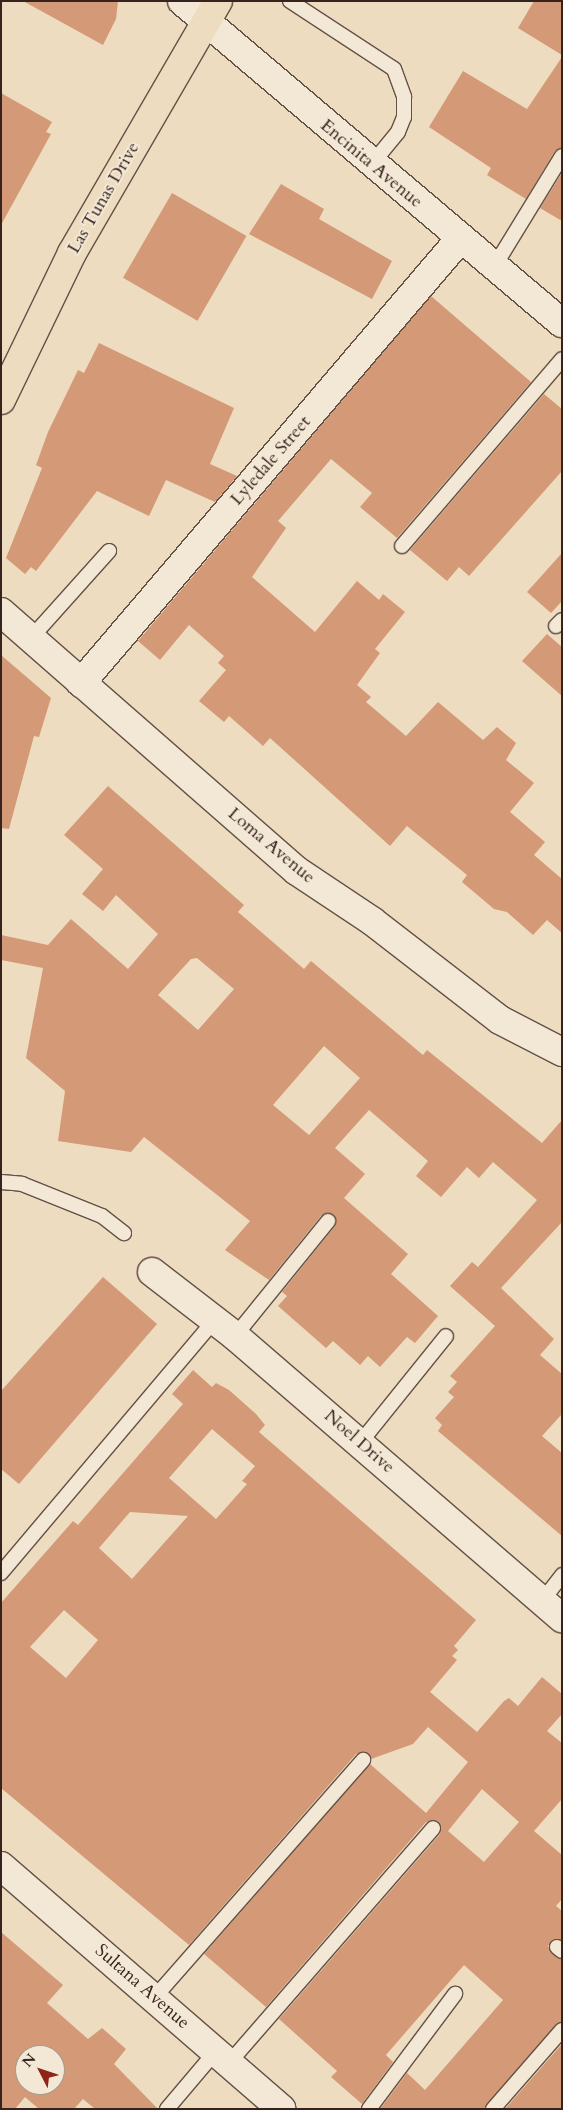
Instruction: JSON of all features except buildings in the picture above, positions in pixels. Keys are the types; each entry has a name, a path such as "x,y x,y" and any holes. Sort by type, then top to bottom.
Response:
{"main road":[{"name":"Las Tunas Drive","path":"1,400 72,253 212,12"}],"street":[{"name":"Encinita Avenue","path":"182,1 212,12 371,165 562,323"},
{"name":"Lyledale Street","path":"81,683 460,239"},
{"name":"Loma Avenue","path":"1,612 297,871 372,921 500,1020 562,1052"},
{"name":"Noel Drive","path":"152,1272 224,1329 552,1610"},
{"name":"Sultana Avenue","path":"1,1866 282,2109"}],"lane":[{"path":"290,1 394,69 404,97 404,117 398,132 371,165"},
{"path":"494,267 562,156"},
{"path":"402,546 562,359"},
{"path":"31,638 108,551"},
{"path":"1,1182 22,1184 102,1216 124,1233"},
{"path":"1,1573 224,1329 328,1221"},
{"path":"360,1444 446,1336"},
{"path":"552,1610 562,1575"},
{"path":"154,1998 363,1760"},
{"path":"167,2109 223,2057 433,1828"},
{"path":"369,2109 454,1994"},
{"path":"493,2109 562,2030"}]}
